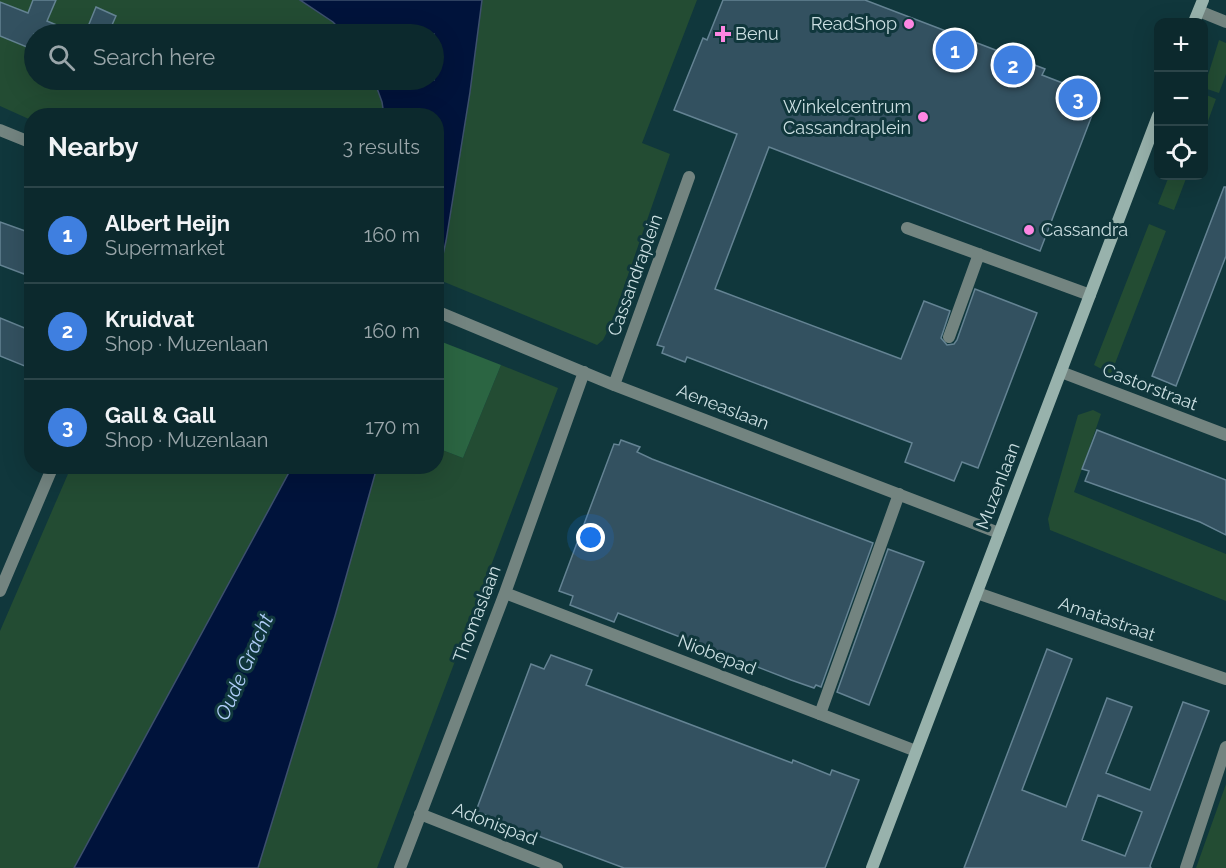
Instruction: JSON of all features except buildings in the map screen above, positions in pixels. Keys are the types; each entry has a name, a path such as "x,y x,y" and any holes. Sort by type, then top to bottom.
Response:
{"street":[{"path":"1199,11 1226,22"},
{"name":"Muzenlaan","path":"873,868 1154,126"},
{"path":"0,130 24,140"},
{"name":"Cassandraplein","path":"614,385 688,177"},
{"path":"907,228 1090,295"},
{"path":"949,337 979,254"},
{"name":"Aeneaslaan","path":"444,314 614,385 999,532"},
{"name":"Thomaslaan","path":"400,868 505,593 584,372"},
{"name":"Castorstraat","path":"1061,372 1226,435"},
{"path":"0,591 50,474"},
{"path":"820,714 899,494"},
{"name":"Niobepad","path":"505,593 916,751"},
{"name":"Amatastraat","path":"976,593 1226,679"},
{"path":"1186,868 1226,747"},
{"name":"Adonispad","path":"420,814 557,868"}],"green space":[{"path":"0,0 300,0 335,24 24,24 24,90 378,90 383,108 24,108 24,117 0,106"},
{"path":"482,0 697,0 642,143 670,154 611,324 603,340 597,345 444,282 444,249 470,92"},
{"path":"1219,40 1226,43 1226,74 1219,93 1208,89 1208,75"},
{"path":"1208,96 1216,99 1208,121"},
{"path":"1167,180 1185,180 1174,210 1158,204"},
{"path":"1149,224 1166,231 1111,374 1094,365"},
{"path":"444,343 501,365 463,458 444,451"},
{"path":"501,365 558,388 377,868 258,868 335,616 375,474 444,474 444,451 463,458"},
{"path":"1093,410 1101,414 1074,492 1226,554 1226,601 1050,530 1048,519 1078,415"},
{"path":"68,474 288,474 74,868 0,868 0,631"},
{"path":"1226,784 1226,868 1196,868"}],"water":[{"path":"300,0 482,0 470,92 444,250 444,108 383,108 378,90 444,90 444,24 335,24"},
{"name":"Oude Gracht","path":"288,474 375,474 335,616 258,868 74,868"}],"place":[{"name":"ReadShop","path":"909,24"},
{"name":"Benu","path":"723,34"},
{"name":"Albert Heijn","path":"955,50"},
{"name":"Kruidvat","path":"1013,65"},
{"name":"Gall & Gall","path":"1078,98"},
{"name":"Winkelcentrum Cassandraplein","path":"923,117"},
{"name":"Cassandra","path":"1029,230"}]}
